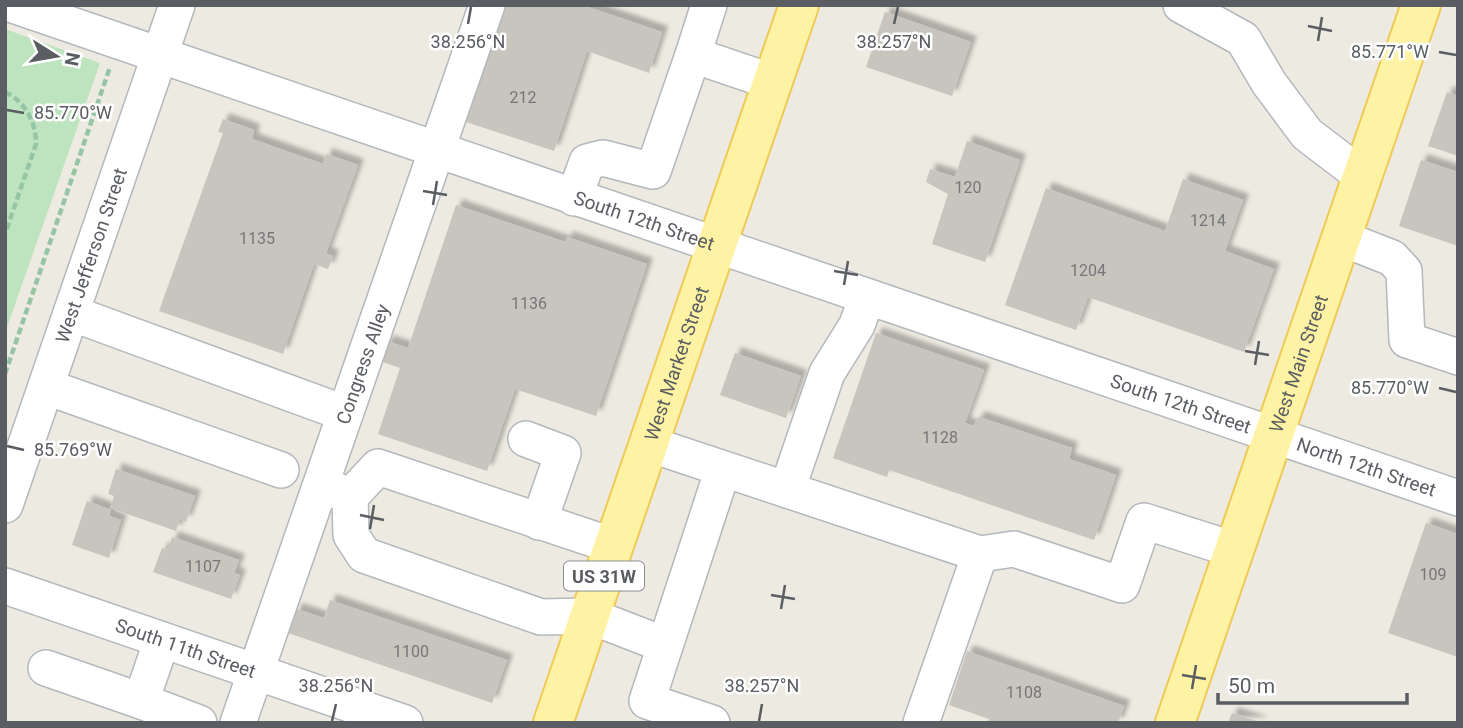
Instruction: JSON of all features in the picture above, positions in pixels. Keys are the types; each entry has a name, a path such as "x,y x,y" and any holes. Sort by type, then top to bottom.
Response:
{"main road":[{"name":"West Market Street","path":"554,723 799,5"},
{"name":"West Main Street","path":"1175,723 1421,5"}],"street":[{"name":"South 12th Street","path":"13,5 1275,435"},
{"name":"West Jefferson Street","path":"5,505 177,5"},
{"path":"574,198 587,162 603,158 653,171 709,5"},
{"path":"1181,5 1243,39 1269,83 1307,134 1362,176"},
{"name":"Congress Alley","path":"238,723 255,671 335,490 344,413 421,190 438,151 478,8"},
{"path":"693,55 773,82"},
{"path":"1341,238 1392,258 1405,271 1407,340 1458,357"},
{"path":"787,489 827,373 857,325 867,297"},
{"path":"71,313 344,413"},
{"path":"47,387 281,470"},
{"name":"North 12th Street","path":"1275,435 1458,498"},
{"path":"526,439 563,453 539,522"},
{"path":"649,444 981,554 1014,549 1122,585 1144,521 1235,550"},
{"path":"614,546 378,467 335,490 351,536 365,555 541,617 590,617 665,645"},
{"path":"712,723 647,701 723,469"},
{"path":"921,723 981,554"},
{"name":"South 11th Street","path":"5,586 405,723"},
{"path":"141,701 162,640"},
{"path":"46,668 200,723"}],"path":[{"path":"5,374 112,61"},
{"path":"5,92 24,107 36,130 36,144 5,234"}],"green space":[{"path":"5,29 100,63 5,333"}],"building":[{"path":"506,5 582,5 662,32 649,73 587,51 554,151 466,122"},
{"path":"885,12 971,42 952,96 866,67"},
{"path":"1447,92 1458,96 1458,156 1428,146"},
{"path":"223,119 254,130 252,139 323,164 326,154 358,165 326,253 333,256 328,269 314,264 283,354 159,311 223,133 218,132"},
{"path":"967,141 1020,160 985,262 932,244 948,194 926,182 930,169 955,177"},
{"path":"1421,160 1458,172 1458,246 1399,226"},
{"path":"1183,179 1243,200 1225,251 1274,269 1244,352 1088,297 1076,330 1005,305 1046,188 1165,231"},
{"path":"456,205 565,242 567,237 647,264 596,416 515,389 487,471 378,434 400,368 380,361 387,341 408,348"},
{"path":"876,333 984,370 965,423 973,426 979,417 1072,448 1069,459 1116,475 1094,540 889,470 887,477 833,458"},
{"path":"735,353 801,376 786,418 720,395"},
{"path":"116,469 195,496 186,522 180,519 176,531 110,508 114,496 108,494"},
{"path":"87,501 111,510 109,516 121,520 109,558 72,545"},
{"path":"1426,523 1458,534 1458,657 1388,633"},
{"path":"172,537 239,560 234,573 240,575 231,599 153,572 162,548 168,550"},
{"path":"330,600 507,660 492,703 288,633 296,609 324,618"},
{"path":"967,651 1124,706 1118,723 988,723 989,719 949,705"},
{"path":"1232,713 1260,722 1260,723 1228,723"}]}
